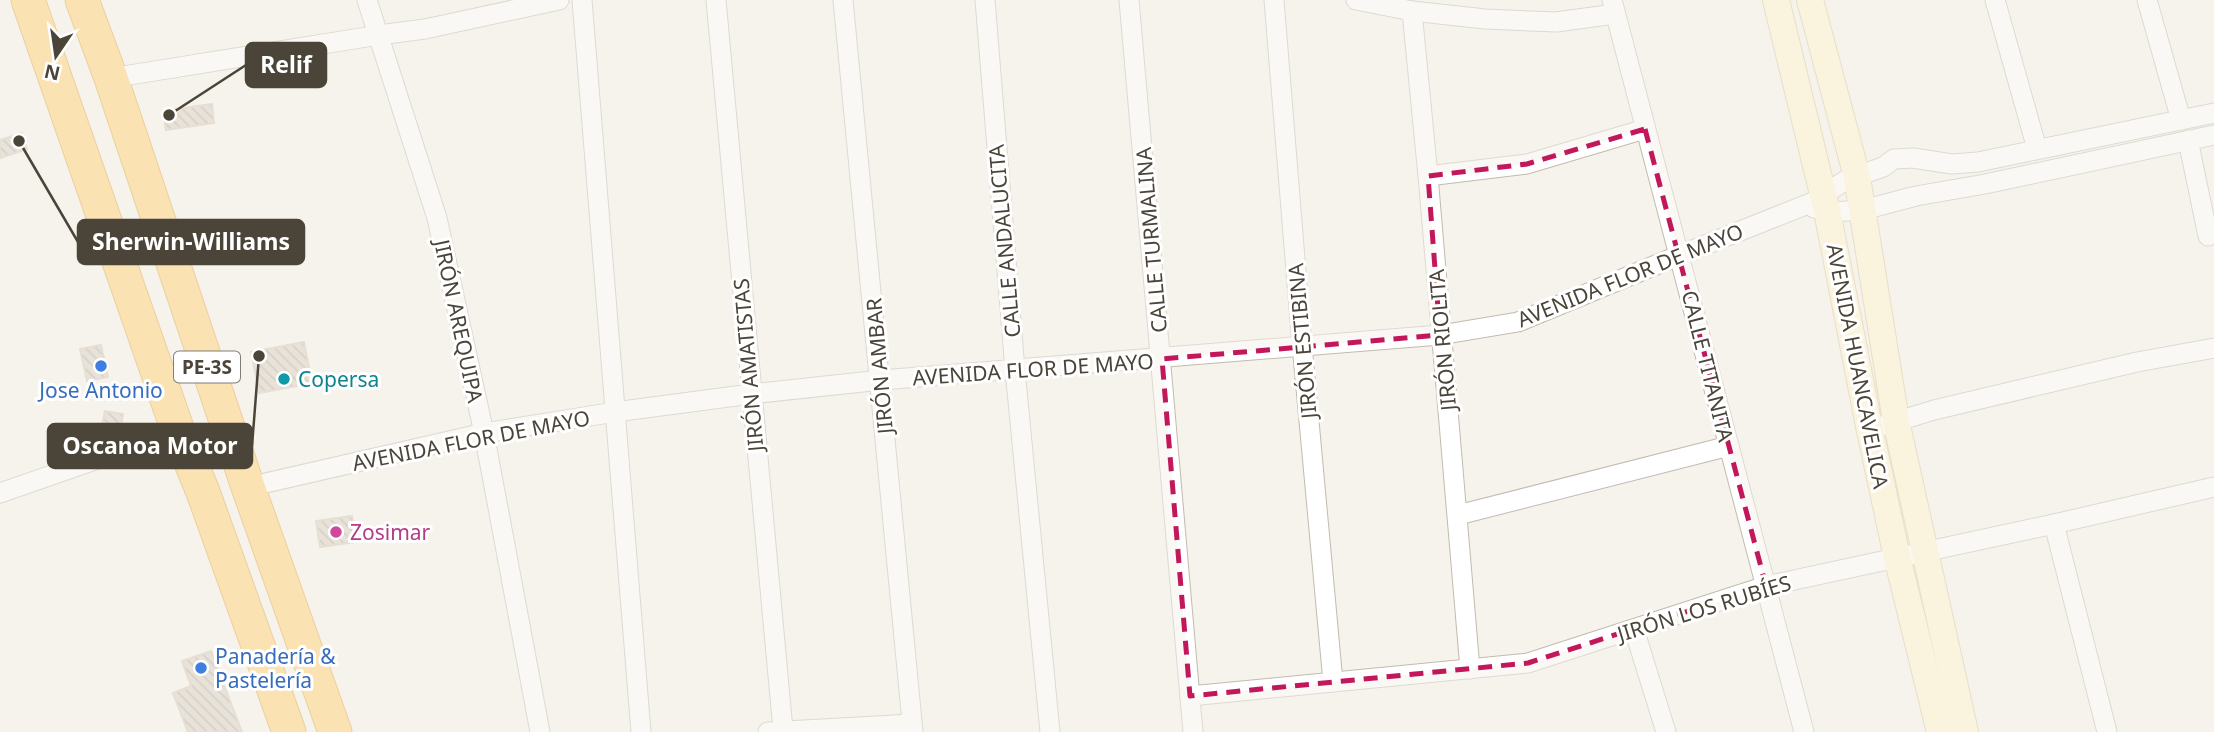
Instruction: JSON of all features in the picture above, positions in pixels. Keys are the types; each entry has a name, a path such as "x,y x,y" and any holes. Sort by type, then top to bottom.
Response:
{"highway":[{"name":"PE-3S","path":"28,0 178,431 203,492 289,732"},
{"name":"PE-3S","path":"82,0 111,78 248,487 335,732"}],"main road":[{"name":"AVENIDA HUANCAVELICA","path":"1776,0 1818,205 1897,557 1940,732"},
{"name":"AVENIDA HUANCAVELICA","path":"1810,0 1857,177 1896,421 1965,732"}],"street":[{"name":"JIRÓN AREQUIPA","path":"367,0 437,218 484,433 540,732"},
{"path":"111,78 379,34 425,29 559,0"},
{"path":"582,0 641,732"},
{"name":"JIRÓN AMATISTAS","path":"716,0 751,394 775,731"},
{"name":"JIRÓN AMBAR","path":"843,0 913,728"},
{"name":"CALLE ANDALUCITA","path":"985,0 1015,370 1050,732"},
{"name":"CALLE TURMALINA","path":"1129,0 1193,732"},
{"name":"JIRÓN ESTIBINA","path":"1274,0 1333,682"},
{"path":"1356,0 1412,11 1485,19 1556,22 1613,7"},
{"path":"1995,0 2037,149"},
{"path":"2147,0 2182,120"},
{"name":"CALLE TITANITA","path":"1613,7 1804,732"},
{"name":"JIRÓN RIOLITA","path":"1412,11 1470,669"},
{"name":"AVENIDA FLOR DE MAYO","path":"1818,205 1829,191 1846,180 1883,167 1894,159 1913,158 1952,164 1978,162 2214,113"},
{"path":"1428,176 1527,164 1645,129"},
{"name":"AVENIDA FLOR DE MAYO","path":"248,487 484,433 751,394 881,380 1440,335 1518,322 1680,255 1818,205 1863,210 1916,196 2214,135"},
{"path":"2188,140 2208,236"},
{"path":"1870,431 1934,410 2137,362 2214,348"},
{"path":"0,493 178,431"},
{"path":"1458,515 1729,446"},
{"name":"JIRÓN LOS RUBÍES","path":"1190,696 1528,663 1766,586 2214,487"},
{"path":"2054,524 2107,732"},
{"path":"1634,629 1666,732"},
{"path":"775,731 913,728"}],"highlighted area":[{"path":"1645,129 1766,586 1528,663 1190,696 1162,359 1440,335 1428,176 1527,164"}],"building":[{"path":"212,104 214,123 166,130 163,111"},
{"path":"22,133 27,149 0,158 0,140"},
{"path":"304,342 312,383 259,393 251,352"},
{"path":"101,345 108,377 87,381 80,349"},
{"path":"105,411 123,414 119,439 100,437"},
{"name":"Zosimar","path":"352,516 356,542 320,547 316,521"},
{"path":"211,651 242,732 188,732 173,693 191,686 182,661"}],"place":[{"name":"Relif","path":"169,115"},
{"name":"Sherwin-Williams","path":"19,141"},
{"name":"Oscanoa Motor","path":"259,356"},
{"name":"Jose Antonio","path":"101,366"},
{"name":"Copersa","path":"284,379"},
{"name":"Zosimar","path":"336,532"},
{"name":"Panadería & Pastelería","path":"201,668"}]}
